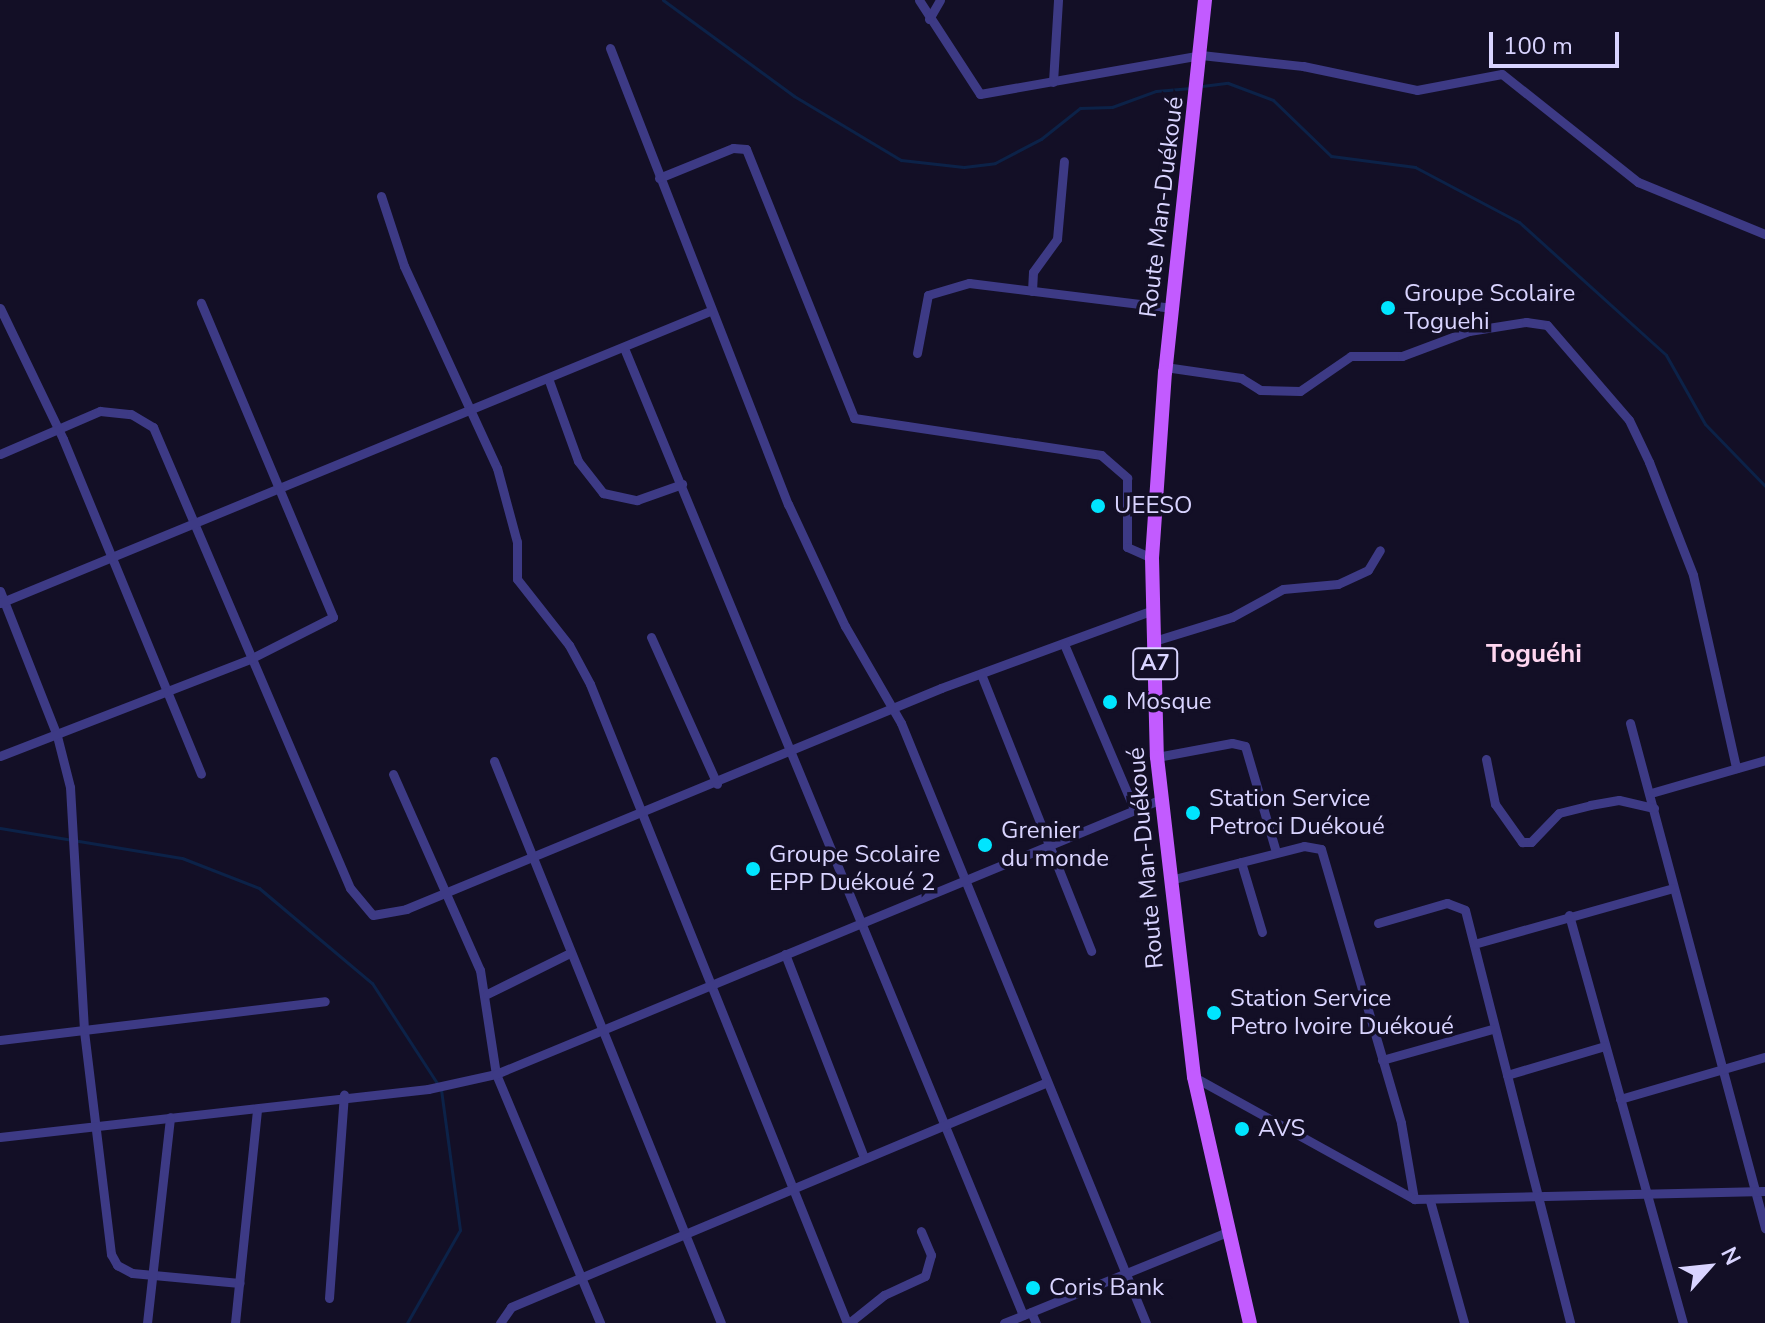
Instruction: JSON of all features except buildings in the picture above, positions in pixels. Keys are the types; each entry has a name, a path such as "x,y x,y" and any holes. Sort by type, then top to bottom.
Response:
{"main road":[{"name":"Route Man-Duékoué","path":"1205,0 1165,367 1152,558 1157,757 1159,800 1194,1077 1250,1323"}],"street":[{"path":"919,0 975,92 1053,82 1201,55 1303,66 1417,90 1502,74 1638,182 1765,234"},
{"path":"929,19 940,0"},
{"path":"1053,82 1058,0"},
{"path":"610,48 710,311 825,586 894,707 1045,1083 1146,1323"},
{"path":"659,178 733,148 746,149 848,412 881,426 1101,455 1127,478 1127,547 1152,558"},
{"path":"1032,291 1033,272 1057,239 1064,161"},
{"path":"381,196 404,266 468,412 497,468 517,542 517,579 580,664 791,1192 848,1323 884,1295 925,1276 931,1255 921,1231"},
{"path":"917,353 928,295 969,283 1172,308"},
{"path":"0,756 250,659 333,617 283,489 201,303"},
{"path":"0,308 57,429 201,774"},
{"path":"240,1283 126,1271 111,1254 92,1125 70,787 57,736 2,598 198,524 710,311"},
{"path":"1165,367 1241,378 1260,390 1300,391 1351,356 1402,356 1469,331 1526,322 1547,325 1629,420 1649,462 1693,575 1736,768"},
{"path":"624,348 861,921 942,1127 1027,1313 1036,1323"},
{"path":"548,378 578,461 603,493 637,500 682,484"},
{"path":"0,454 107,410 147,421 198,524 250,659 360,907 390,914 717,784 894,707 1153,610"},
{"path":"1154,641 1232,617 1283,589 1338,584 1368,570 1380,550"},
{"path":"651,637 717,784"},
{"path":"1064,644 1135,811"},
{"path":"981,674 1091,951"},
{"path":"1630,723 1765,1228"},
{"path":"1157,757 1232,743 1245,746 1276,852"},
{"path":"1486,759 1495,804 1522,842 1531,842 1559,813 1590,805 1619,800 1654,808"},
{"path":"1651,793 1765,760"},
{"path":"494,761 721,1323"},
{"path":"393,774 487,994 496,1074 600,1323"},
{"path":"0,1137 257,1109 344,1095 428,1089 496,1074 1159,800"},
{"path":"1170,880 1276,852 1321,849 1407,1148 1414,1199"},
{"path":"1241,862 1262,932"},
{"path":"1474,944 1673,888"},
{"path":"1378,923 1456,902 1465,910 1492,1029 1507,1075 1570,1323"},
{"path":"1569,915 1683,1323"},
{"path":"487,994 570,953"},
{"path":"785,954 864,1158"},
{"path":"0,1040 325,1001"},
{"path":"1382,1060 1492,1029"},
{"path":"1507,1075 1605,1046"},
{"path":"1620,1099 1765,1057"},
{"path":"1194,1077 1414,1199 1537,1200 1753,1189 1765,1191"},
{"path":"500,1323 511,1307 1045,1083"},
{"path":"329,1298 344,1095"},
{"path":"235,1323 257,1109"},
{"path":"147,1323 170,1117"},
{"path":"1430,1201 1464,1323"},
{"path":"1004,1323 1125,1271 1230,1231"}],"waterway":[{"path":"663,0 794,96 901,160 964,167 995,163 1041,139 1080,108 1112,107 1156,91 1191,88"},
{"path":"1202,86 1228,83 1273,100 1331,156 1415,167 1519,222 1666,355 1705,424 1765,486"},
{"path":"0,828 182,858 259,888 372,983 437,1083"},
{"path":"407,1323 460,1230 441,1090"}],"place":[{"name":"Groupe Scolaire Toguehi","path":"1388,308"},
{"name":"UEESO","path":"1098,506"},
{"name":"Mosque","path":"1110,702"},
{"name":"Station Service Petroci Duékoué","path":"1193,813"},
{"name":"Grenier du monde","path":"985,845"},
{"name":"Groupe Scolaire EPP Duékoué 2","path":"753,869"},
{"name":"Station Service Petro Ivoire Duékoué","path":"1214,1013"},
{"name":"AVS","path":"1242,1129"},
{"name":"Coris Bank","path":"1033,1288"}],"district":[{"name":"Toguéhi","path":"1534,654"}]}
